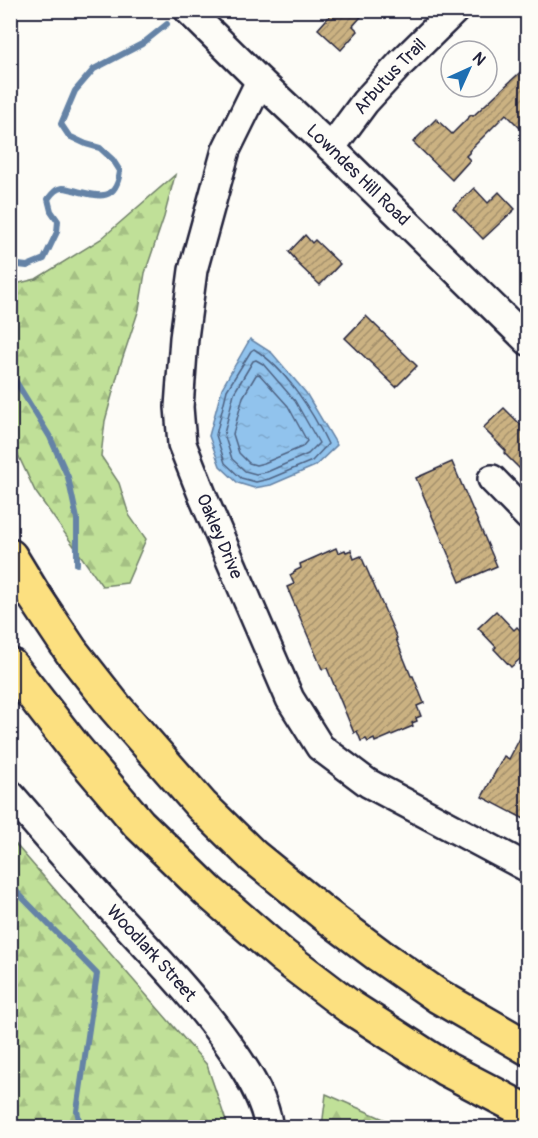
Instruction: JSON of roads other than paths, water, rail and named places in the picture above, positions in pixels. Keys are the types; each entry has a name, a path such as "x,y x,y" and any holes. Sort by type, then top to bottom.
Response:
{"highway":[{"path":"10,556 71,651 115,707 201,805 253,856 323,914 389,962 438,996 528,1048"},
{"path":"10,665 73,746 139,824 208,891 283,956 350,1007 446,1069 528,1112"}],"street":[{"name":"Lowndes Hill Road","path":"188,10 528,341"},
{"name":"Arbutus Trail","path":"331,148 365,102 455,10"},
{"name":"Oakley Drive","path":"260,81 226,150 193,270 183,338 179,407 183,444 203,497 290,699 320,747 368,783 528,868"},
{"path":"492,479 528,516"},
{"name":"Woodlark Street","path":"10,794 67,861 187,992 221,1034 248,1074 267,1113 269,1128"}],"water":[{"path":"250,339 272,353 306,393 337,445 315,466 271,485 254,488 238,483 220,466 209,436 222,388"}],"waterway":[{"path":"10,264 27,266 44,259 57,232 58,221 51,211 48,199 56,190 65,188 104,195 114,189 120,171 113,160 100,148 69,136 61,124 75,91 94,69 142,44 167,24"},
{"path":"10,372 50,437 68,477 77,519 77,564"},
{"path":"10,885 97,974 77,1111 81,1128"}]}
